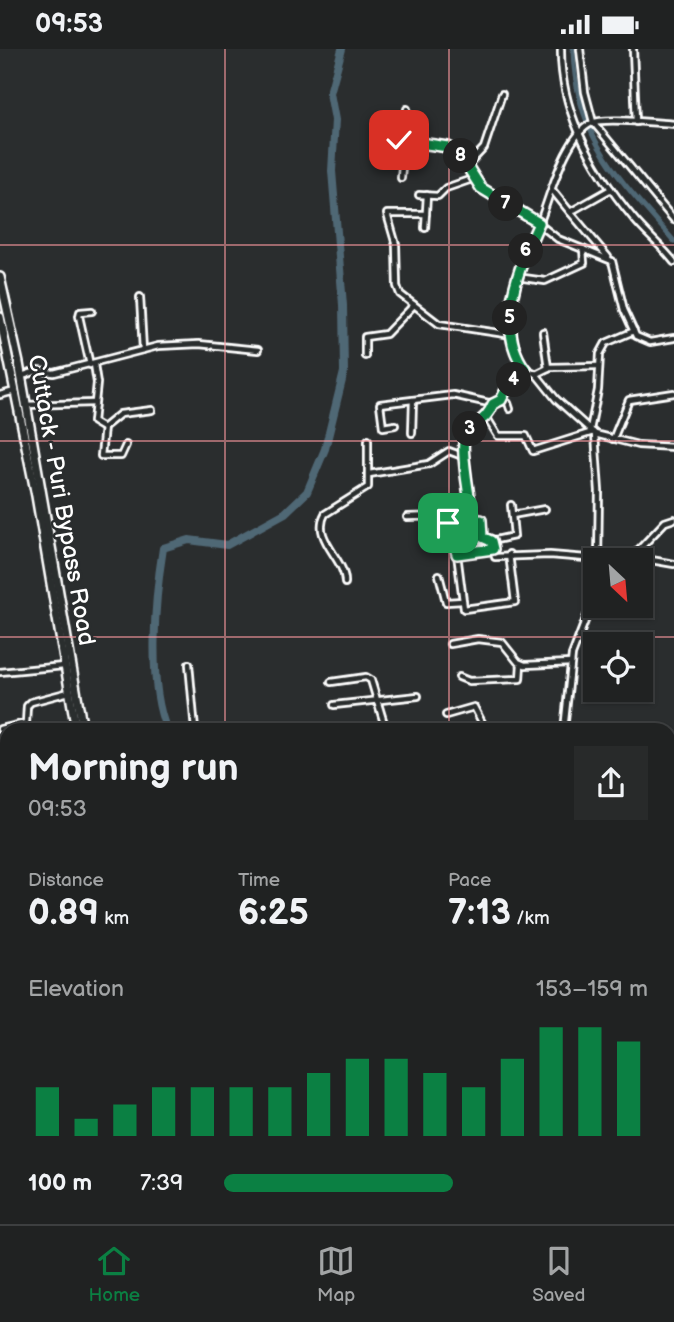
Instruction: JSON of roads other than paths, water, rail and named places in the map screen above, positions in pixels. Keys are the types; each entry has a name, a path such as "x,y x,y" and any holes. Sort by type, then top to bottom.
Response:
{"highway":[{"name":"Cuttack - Puri Bypass Road","path":"0,277 21,376 82,723"},
{"name":"Cuttack - Puri Bypass Road","path":"0,317 75,723"}],"street":[{"path":"561,49 562,74 580,132 611,189 635,221 674,262"},
{"path":"580,49 591,123 674,220"},
{"path":"633,49 636,122"},
{"path":"467,165 484,148 502,94"},
{"path":"401,178 401,140 407,109"},
{"path":"674,124 591,123 580,132 555,180 553,191 517,277 510,319 518,357 525,369 536,374 556,399 593,432 638,445 674,447"},
{"path":"401,140 448,147 459,153 472,179 481,188 539,223 558,239 608,257"},
{"path":"419,195 438,196 446,188 472,179"},
{"path":"570,212 611,189"},
{"path":"553,191 614,265 624,310 640,339 650,342 674,338"},
{"path":"425,228 427,195"},
{"path":"426,214 387,214 396,246 398,291 439,324 512,335"},
{"path":"517,277 545,281 584,263 583,248"},
{"path":"140,297 143,350"},
{"path":"365,356 365,337 386,334 414,305"},
{"path":"92,311 80,312 79,316 97,383 94,423 103,428"},
{"path":"598,548 600,491 593,432 600,354 606,343 634,331"},
{"path":"543,332 548,368"},
{"path":"21,376 37,371 54,373 143,350 199,344 258,350"},
{"path":"536,374 548,368 581,364 600,366"},
{"path":"395,425 383,427 380,404 453,395 493,404 501,400 507,388 525,369"},
{"path":"0,395 15,391"},
{"path":"613,439 629,400 674,393"},
{"path":"412,433 413,400"},
{"path":"501,400 510,409"},
{"path":"26,405 94,403"},
{"path":"493,404 487,418 471,428 463,439 463,456 475,522 481,520 482,537 491,541 514,536 511,505"},
{"path":"126,445 121,456 100,456 103,428 120,414 152,410"},
{"path":"487,418 498,436 526,436 533,451 593,432"},
{"path":"345,583 345,573 325,541 323,519 368,487 368,440"},
{"path":"369,474 429,464 449,451 463,456"},
{"path":"512,515 545,509"},
{"path":"407,517 443,516 449,526 457,554 464,609 515,602 509,554"},
{"path":"640,548 665,522 674,519"},
{"path":"491,541 495,557 509,554 583,558"},
{"path":"457,554 493,549"},
{"path":"653,561 674,564"},
{"path":"439,575 446,602 463,601"},
{"path":"565,723 571,663 587,618"},
{"path":"450,643 478,639 502,642 521,664 520,679 469,681 459,677"},
{"path":"521,664 571,663"},
{"path":"190,664 194,723"},
{"path":"0,672 64,666"},
{"path":"331,682 369,678 384,723"},
{"path":"26,723 27,706 31,702 69,692"},
{"path":"334,705 377,698 418,696"},
{"path":"446,715 474,707 482,723"}],"waterway":[{"path":"165,723 157,689 154,641 163,548 189,540 227,545 285,513 307,492 325,449 344,372 343,305 332,171 335,120 330,93 342,49"},
{"path":"573,49 582,108 591,132 618,176 674,241"}]}
